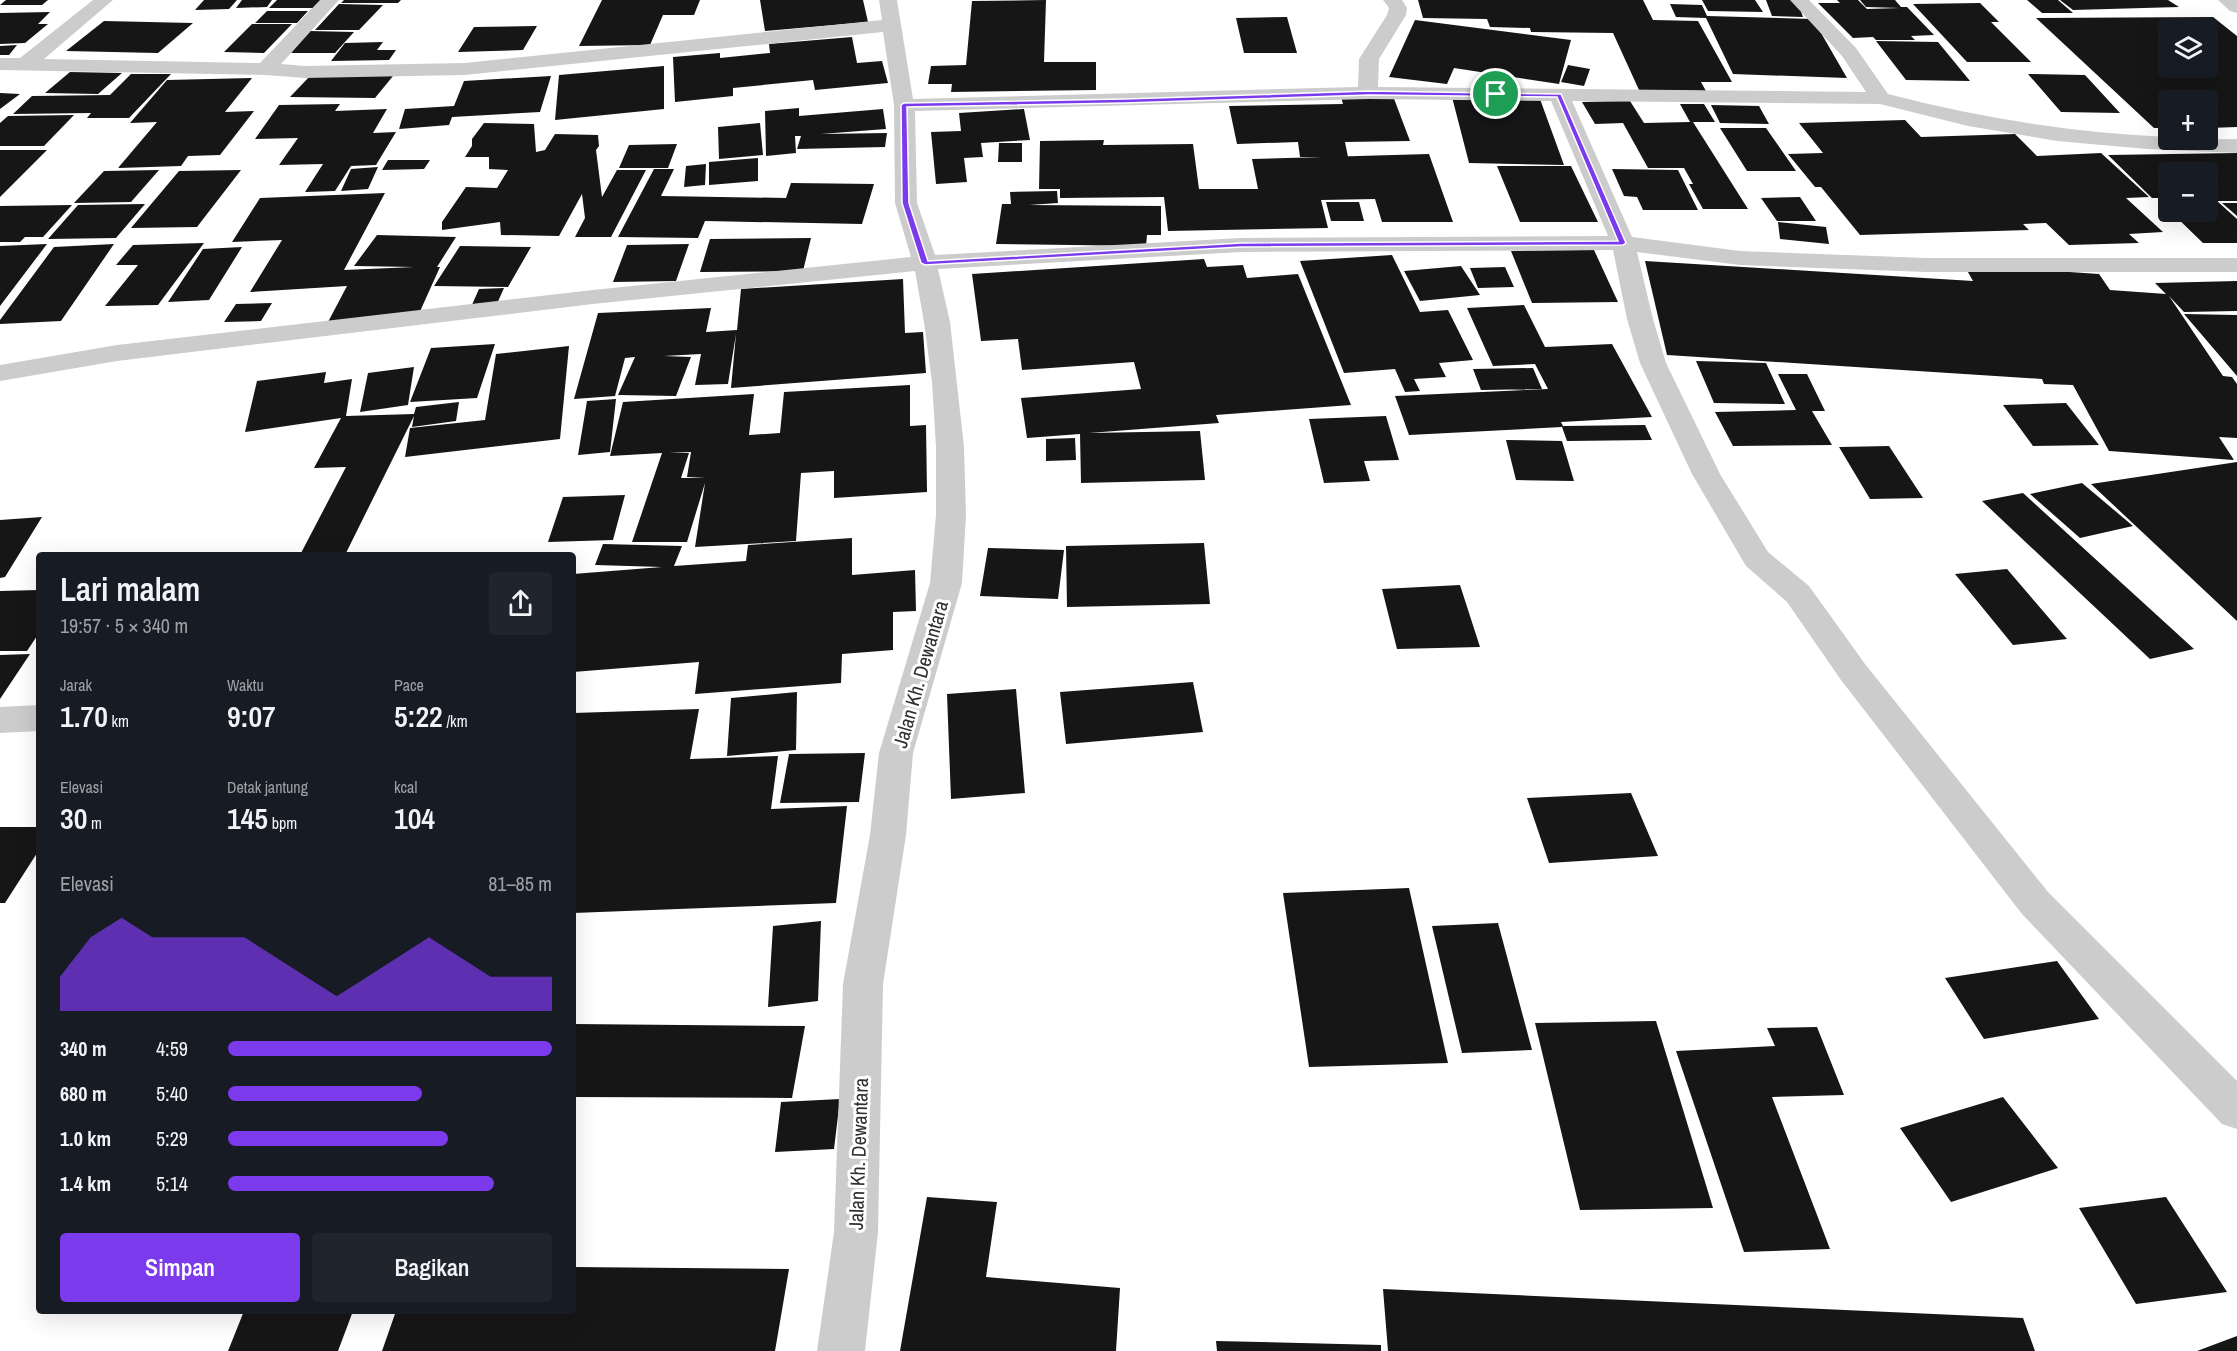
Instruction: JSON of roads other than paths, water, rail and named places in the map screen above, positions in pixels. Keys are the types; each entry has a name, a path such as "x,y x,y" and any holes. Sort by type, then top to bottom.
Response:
{"street":[{"path":"24,65 104,0"},
{"path":"265,69 330,0"},
{"path":"1369,93 1366,70 1371,54 1396,20 1398,8 1392,0"},
{"path":"1799,0 1849,52 1881,98"},
{"path":"2227,0 2237,7"},
{"path":"0,64 265,69 305,72 465,69 890,12"},
{"name":"Jalan Kh. Dewantara","path":"841,1351 856,1232 863,984 888,835 896,753 932,639 946,583 951,515 950,447 945,382 937,322 925,263 906,203 904,105 890,12"},
{"path":"904,105 1135,101 1369,93 1881,98 2018,128 2091,139 2159,145 2237,146"},
{"path":"1559,95 1623,243 1640,319 1653,363 1706,474 1758,559 1798,594 1853,672 2035,903 2237,1110"},
{"path":"0,373 117,353 593,297 925,263 1241,245 1623,243 1740,258 1926,265 2237,265"},
{"path":"0,720 36,718"}]}
